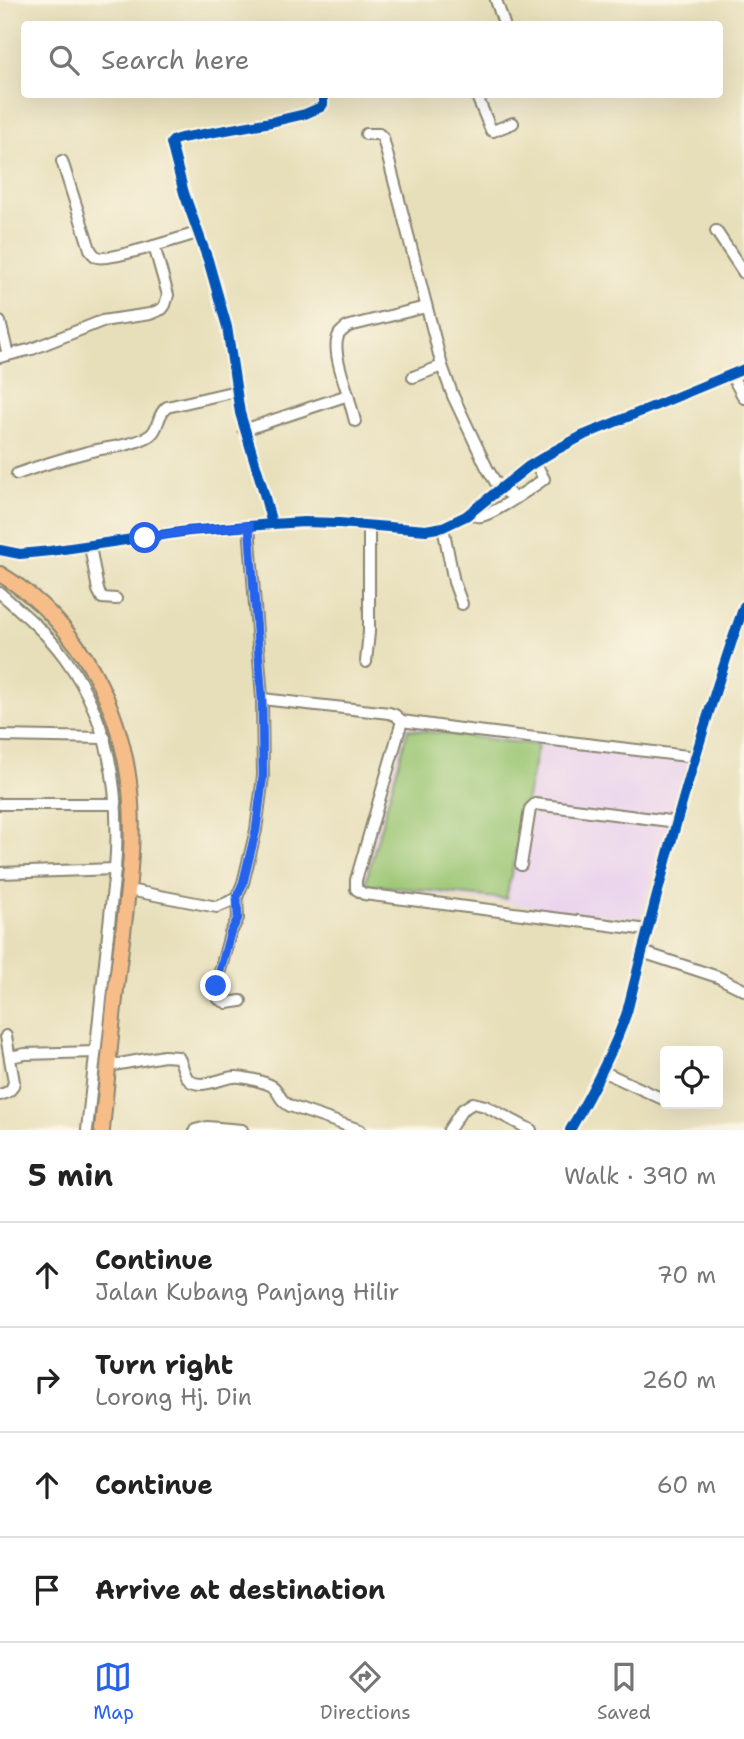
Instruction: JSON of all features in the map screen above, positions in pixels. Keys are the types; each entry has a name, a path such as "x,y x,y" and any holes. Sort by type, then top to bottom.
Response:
{"main road":[{"path":"0,574 53,616 87,660 119,728 127,759 131,786 132,852 129,890 105,1028 108,1066 102,1130"}],"street":[{"path":"496,0 503,21"},
{"path":"272,524 244,430 227,327 172,149 172,141 312,112 321,107 323,98"},
{"path":"477,98 491,130 513,122"},
{"path":"366,134 379,134 383,138 442,366 453,396 487,468 499,488 514,499"},
{"path":"62,161 93,255 102,258 197,233"},
{"path":"716,231 744,273"},
{"path":"0,322 4,356 33,349 102,321 150,314 162,309 167,295 154,246"},
{"path":"355,421 336,353 336,341 340,332 349,326 426,307"},
{"path":"413,377 442,366"},
{"path":"0,550 20,554 188,531 272,524 369,525 426,530 443,527 471,512 535,462 584,435 744,369"},
{"path":"731,374 744,398"},
{"path":"17,474 84,453 140,440 153,433 161,412 167,407 236,391"},
{"path":"244,430 348,395"},
{"path":"471,512 475,516 483,516 544,479 535,462"},
{"path":"366,662 369,632 369,525"},
{"path":"241,1001 227,1003 219,999 216,986 230,934 238,918 237,897 256,830 263,776 262,699 249,526"},
{"path":"443,527 454,582 462,604"},
{"path":"90,546 98,590 102,598 116,599"},
{"path":"0,593 32,620 65,657 89,697 105,738 111,766 117,818 105,1028 95,1052 87,1130"},
{"path":"570,1130 602,1072 624,1020 677,822 744,607"},
{"path":"262,699 389,713 402,721 460,729 696,757"},
{"path":"402,721 356,880 356,889 359,892 648,930"},
{"path":"0,736 105,738"},
{"path":"0,804 116,804"},
{"path":"521,865 530,809 535,804 677,822"},
{"path":"0,873 115,869"},
{"path":"129,890 217,906 229,903 237,897"},
{"path":"642,952 718,976 744,990"},
{"path":"0,1095 13,1088 14,1073 6,1036"},
{"path":"10,1057 25,1054 95,1052"},
{"path":"108,1066 164,1056 178,1057 187,1079 191,1082 208,1083 236,1077 264,1083 275,1088 282,1102 290,1106 360,1130"},
{"path":"602,1072 660,1098"},
{"path":"449,1130 462,1110 472,1103 485,1106 531,1130"},
{"path":"195,1130 207,1127 242,1130"}],"shaded area":[{"path":"406,725 689,758 641,919 361,886"}],"green space":[{"path":"408,729 538,745 506,899 365,884"}],"cycle path":[{"path":"272,524 240,413 227,327 208,260 184,193 171,143 181,138 305,114 321,107 323,98"},
{"path":"0,550 20,554 188,531 304,522 426,530 443,527 466,516 529,466 584,435 744,369"},
{"path":"570,1130 602,1072 627,1012 681,808 744,606"}],"route":[{"path":"145,538 249,526 262,699 263,776 256,830 237,897 238,918 230,934 216,986"}]}
